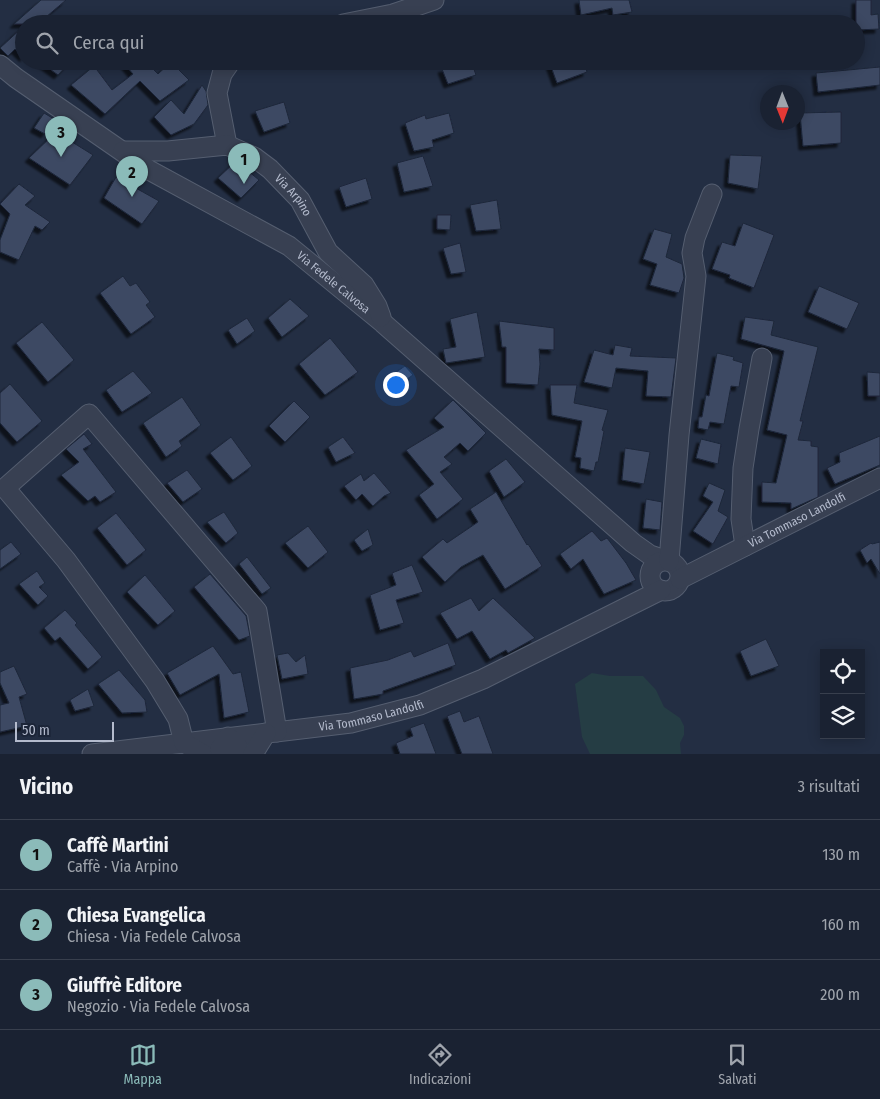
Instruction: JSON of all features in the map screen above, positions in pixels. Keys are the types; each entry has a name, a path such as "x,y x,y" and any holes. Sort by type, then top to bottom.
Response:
{"street":[{"path":"388,15 434,0"},
{"name":"Via Fedele Calvosa","path":"0,65 150,170 289,246 383,323 634,543 650,555 672,566"},
{"path":"225,70 217,93 227,145"},
{"name":"Via Arpino","path":"123,151 168,151 227,145 254,157 287,185 300,200 328,252 364,286 378,306 383,323"},
{"path":"672,566 658,562 653,565 654,583 671,590 675,587 672,566 679,435 696,276 692,254 695,238 712,194"},
{"path":"746,546 741,519 743,468 748,430 762,358"},
{"path":"203,754 184,743 178,718 155,682 66,560 5,488 89,414 257,611 271,733 253,754"},
{"name":"Via Tommaso Landolfi","path":"672,566 713,562 880,478"},
{"name":"Via Fedele Calvosa","path":"634,543 654,583"},
{"name":"Via Tommaso Landolfi","path":"92,754 115,753 228,737 351,723 420,705 483,679 630,605 654,583"},
{"path":"221,754 220,749 228,737 238,747 241,754"}],"shaded area":[{"path":"592,673 610,676 643,676 656,690 664,707 680,718 684,726 684,735 680,743 681,754 590,754 582,737 575,684"}],"building":[{"path":"41,0 66,0 48,15 24,15"},
{"path":"579,0 629,0 632,12 613,15 612,8 581,15"},
{"path":"856,0 871,0 871,15 878,14 879,29 865,30 865,15 856,15"},
{"path":"15,34 15,49 8,56 0,48"},
{"path":"880,67 880,85 818,92 816,73 865,70 865,68"},
{"path":"51,70 63,70 58,75"},
{"path":"89,70 97,70 112,90 133,74 130,70 154,70 158,74 162,70 179,70 189,80 160,101 140,81 105,114 71,85"},
{"path":"442,70 474,70 476,75 448,84"},
{"path":"552,70 586,70 587,72 557,83"},
{"path":"202,85 206,91 208,105 194,124 171,135 154,117 171,100 184,114"},
{"path":"284,102 290,123 264,132 255,111"},
{"path":"841,112 841,143 803,146 802,130 805,130 805,113"},
{"path":"44,113 54,119 45,134 34,128"},
{"path":"449,113 454,133 432,140 434,147 414,151 405,123 425,115 426,119"},
{"path":"56,132 93,155 70,185 29,158"},
{"path":"730,155 762,156 758,189 728,183"},
{"path":"423,156 433,186 404,192 397,163"},
{"path":"236,161 259,180 241,198 218,178"},
{"path":"116,177 159,201 142,224 104,198"},
{"path":"366,178 372,199 346,207 339,187"},
{"path":"19,184 35,196 25,205 50,222 42,230 35,226 19,260 0,252 0,240 10,214 0,204"},
{"path":"497,200 501,229 476,231 470,205"},
{"path":"437,215 451,215 450,230 437,229"},
{"path":"743,223 774,235 754,288 729,278 730,275 712,269 722,242 735,246"},
{"path":"654,229 672,234 666,257 682,264 684,278 679,293 650,285 657,264 643,259"},
{"path":"460,243 466,272 451,274 443,248"},
{"path":"123,276 130,286 136,283 150,302 146,305 155,317 131,334 100,293"},
{"path":"819,286 859,303 847,329 808,312"},
{"path":"290,299 309,316 282,337 268,318"},
{"path":"477,312 485,357 446,363 443,349 456,347 450,319"},
{"path":"745,317 774,321 771,335 818,347 800,421 803,421 798,440 811,441 811,446 818,447 818,497 791,509 791,503 762,502 762,482 776,483 787,435 767,430 784,351 741,339"},
{"path":"247,318 255,331 237,344 228,330"},
{"path":"499,321 554,328 554,350 539,349 538,385 506,383 506,347 502,347"},
{"path":"42,322 74,360 48,382 16,343"},
{"path":"330,338 358,372 325,395 299,364"},
{"path":"615,345 632,348 630,356 676,358 671,397 646,396 648,371 616,368 612,388 584,382 594,350 613,355"},
{"path":"717,353 734,357 733,360 743,363 739,387 731,386 724,424 710,422 708,430 698,428 699,417 702,417 706,395 709,396"},
{"path":"405,366 413,375 395,387 389,377"},
{"path":"133,371 152,393 122,412 106,390"},
{"path":"867,372 880,373 880,396 868,396"},
{"path":"10,384 42,421 17,442 0,423 0,393"},
{"path":"550,385 577,385 574,403 608,410 602,430 604,431 598,462 596,462 594,471 580,468 581,458 575,457 582,421 552,415"},
{"path":"182,397 201,425 179,441 182,446 166,457 143,423"},
{"path":"453,400 486,433 468,451 460,443 444,457 452,464 440,472 463,499 437,519 419,495 434,484 406,450 444,427 434,418"},
{"path":"294,401 310,417 285,442 269,426"},
{"path":"84,434 92,444 83,449 116,492 100,502 95,496 88,501 61,475 79,462 66,449"},
{"path":"880,436 880,465 835,484 827,468 840,462 839,453"},
{"path":"231,437 252,466 233,480 210,453"},
{"path":"343,437 355,453 336,462 328,447"},
{"path":"701,439 721,444 718,464 696,458"},
{"path":"625,448 650,452 644,484 622,480"},
{"path":"506,459 525,482 504,497 489,471"},
{"path":"187,470 202,489 183,502 167,483"},
{"path":"374,473 391,493 384,496 373,506 362,494 356,500 344,486 361,474 364,481"},
{"path":"709,483 725,490 718,511 728,517 713,544 693,531 713,502 703,496"},
{"path":"496,492 527,545 542,566 505,589 483,555 461,567 445,582 422,557 443,539 447,543 478,522 470,509"},
{"path":"646,499 662,502 660,530 643,528"},
{"path":"224,512 238,533 226,543 207,522"},
{"path":"116,513 146,550 127,565 97,528"},
{"path":"308,526 328,552 308,568 285,543"},
{"path":"368,529 373,545 362,551 354,540"},
{"path":"592,531 601,541 607,538 636,580 604,594 583,559 571,569 560,554"},
{"path":"11,542 21,554 0,569 0,550"},
{"path":"880,542 880,574 871,559 867,563 860,550 871,543"},
{"path":"247,557 271,588 262,594 239,564"},
{"path":"412,565 423,592 396,600 404,623 380,630 370,595 396,585 392,573"},
{"path":"37,571 45,583 39,587 48,596 38,605 19,584"},
{"path":"210,574 246,616 250,636 239,640 194,587"},
{"path":"145,575 175,611 158,625 127,592"},
{"path":"471,598 479,611 493,598 535,638 508,653 506,650 490,659 472,631 457,639 440,613"},
{"path":"65,610 102,657 88,669 60,637 55,641 44,628"},
{"path":"766,639 779,666 751,676 740,651"},
{"path":"448,643 456,665 383,691 383,694 354,699 350,668 388,660 411,651 414,657"},
{"path":"213,646 233,674 241,672 249,712 224,718 219,674 180,695 167,673"},
{"path":"288,653 296,662 305,655 308,674 282,679 277,655"},
{"path":"14,666 27,694 19,697 27,726 0,732 0,705 9,703 0,683 0,672"},
{"path":"119,670 145,700 147,712 122,713 98,684"},
{"path":"88,689 94,706 75,711 70,700"},
{"path":"460,711 464,722 479,716 493,754 462,754 447,716"},
{"path":"424,723 436,754 400,754 396,743 413,736 410,728"}],"place":[{"name":"Giuffrè Editore","path":"61,157"},
{"name":"Caffè Martini","path":"244,184"},
{"name":"Chiesa Evangelica","path":"132,197"}]}
